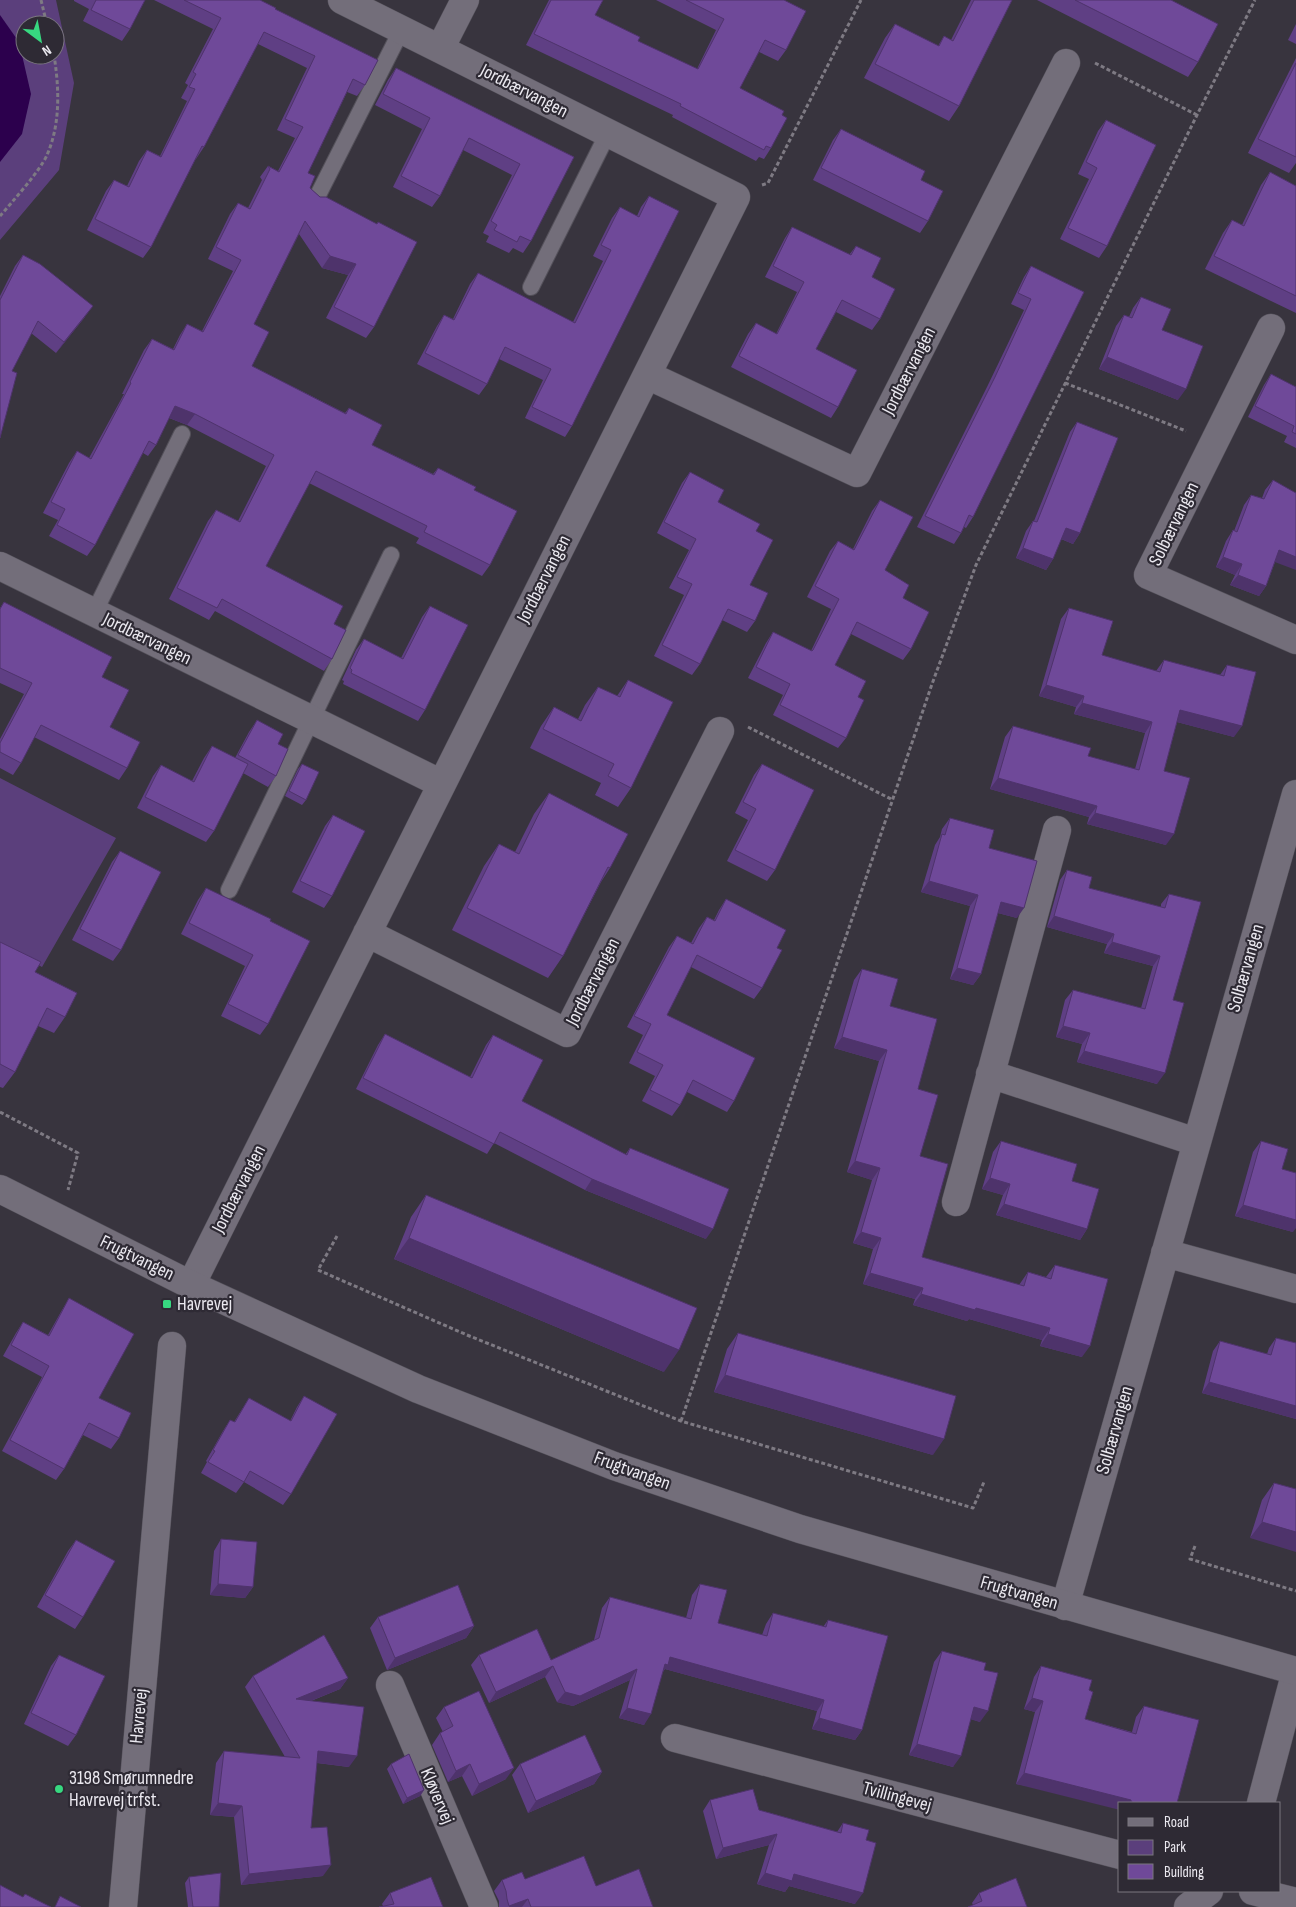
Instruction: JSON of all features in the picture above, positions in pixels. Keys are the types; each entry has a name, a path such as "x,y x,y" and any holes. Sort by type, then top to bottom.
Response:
{"street":[{"name":"Jordbærvangen","path":"191,1285 736,197 342,0"},
{"path":"440,49 465,0"},
{"name":"Jordbærvangen","path":"647,375 857,473 1066,63"},
{"name":"Solbærvangen","path":"1271,328 1148,575 1296,640"},
{"name":"Jordbærvangen","path":"0,566 442,784"},
{"name":"Jordbærvangen","path":"367,933 567,1033 720,731"},
{"name":"Solbærvangen","path":"1065,1606 1296,794"},
{"path":"956,1202 1057,830"},
{"path":"990,1074 1196,1142"},
{"name":"Frugtvangen","path":"0,1189 191,1285 418,1389 614,1466 800,1529 1296,1671"},
{"path":"1165,1253 1296,1289"},
{"name":"Havrevej","path":"123,1907 172,1346"},
{"path":"1260,1802 1296,1671"},
{"name":"Kløvervej","path":"390,1684 484,1907"},
{"name":"Tvillingevej","path":"675,1738 1118,1854"},
{"path":"1188,1907 1209,1892"},
{"path":"1258,1892 1296,1902"}],"lane":[{"path":"316,199 402,30"},
{"path":"531,287 608,133"},
{"name":"Jordbærvangen","path":"94,613 182,434"},
{"path":"229,890 392,555"}],"path":[{"path":"41,0 45,15"},
{"path":"736,197 768,183 861,0"},
{"path":"681,1421 932,684 976,565 1255,0"},
{"path":"1066,63 1090,60 1197,115"},
{"path":"0,216 48,153 58,105 55,65"},
{"path":"1065,383 1214,442"},
{"path":"720,731 748,727 893,800"},
{"path":"0,1112 78,1154 59,1220"},
{"path":"337,1236 318,1270 467,1335 681,1421 973,1508 984,1482"},
{"path":"1195,1546 1190,1559 1296,1591"}],"green space":[{"path":"0,0 56,0 59,15 15,15 15,65 65,65 65,42 74,83 59,170 0,240"},
{"path":"0,778 116,838 42,967 0,944"}],"shaded area":[{"path":"0,15 15,36 15,65 24,65 31,94 22,134 0,162"}],"building":[{"path":"96,0 145,0 130,29 91,10"},
{"path":"184,0 260,0 378,60 365,85 353,79 308,173 315,176 310,188 320,197 326,197 377,224 378,222 417,242 374,327 334,307 356,264 330,256 305,221 254,324 269,332 252,366 346,414 349,408 382,425 372,445 434,475 438,468 476,487 474,490 517,511 490,565 424,532 427,526 316,471 266,566 343,606 334,624 346,630 332,659 222,599 217,608 177,588 216,510 240,522 274,455 195,414 175,406 156,445 149,441 95,545 57,525 65,509 51,502 77,451 91,459 152,339 174,350 187,324 203,332 241,260 216,247 238,203 250,209 270,169 268,166 279,172 303,127 285,119 315,56 264,32 204,147 202,146 151,247 95,219 114,180 129,187 147,150 161,157 195,89 189,87 196,74 193,72 221,18"},
{"path":"551,0 603,0 595,15 640,37 638,41 698,69 724,19 686,0 784,0 806,11 786,50 765,40 740,88 784,111 782,115 787,118 771,148 766,146 764,150 680,106 681,104 534,34"},
{"path":"974,0 1012,0 959,106 875,64 895,24 939,46 944,36 953,41"},
{"path":"1075,0 1171,0 1218,24 1198,62"},
{"path":"1296,63 1296,157 1258,139"},
{"path":"396,68 574,157 531,241 520,236 517,242 494,230 497,225 491,221 520,164 469,138 440,196 401,176 430,118 383,94"},
{"path":"1106,120 1156,145 1107,246 1068,228 1097,168 1086,162"},
{"path":"841,129 925,171 921,180 943,191 928,221 821,168"},
{"path":"1270,172 1296,186 1296,296 1214,256 1232,220 1244,226"},
{"path":"649,196 679,211 572,426 532,407 551,369 505,347 487,384 425,353 444,315 454,320 478,273 575,323 611,250 601,245 620,207 639,217"},
{"path":"792,227 851,255 856,246 881,258 872,277 895,289 880,319 842,300 816,349 857,370 838,407 739,356 756,323 777,334 804,282 773,266"},
{"path":"23,255 40,264 93,306 64,342 38,321 12,371 17,373 0,438 0,300"},
{"path":"1031,266 1084,292 973,517 969,515 961,533 925,516 995,377 1031,299 1018,293"},
{"path":"1141,297 1171,309 1162,330 1203,346 1186,389 1107,357 1124,315 1132,318"},
{"path":"1271,374 1296,387 1296,434 1292,432 1294,426 1255,406"},
{"path":"1077,422 1118,438 1080,533 1066,528 1053,559 1023,548 1033,521 1037,522"},
{"path":"690,472 724,490 718,502 760,524 756,531 773,540 750,585 768,593 755,621 728,609 700,664 662,645 692,584 677,577 696,539 664,522"},
{"path":"1273,480 1296,493 1296,557 1279,550 1266,586 1238,575 1242,564 1223,557 1233,530 1237,532 1251,495 1264,499"},
{"path":"880,500 913,517 885,570 909,585 903,598 929,612 911,649 857,622 835,665 866,681 858,697 864,700 846,738 780,705 790,684 756,667 773,632 813,650 839,599 815,586 838,541 854,550"},
{"path":"4,602 112,657 102,677 129,690 110,727 140,742 127,768 41,725 21,763 0,752 0,743 32,683 0,668 0,609"},
{"path":"430,606 468,625 425,710 351,673 352,670 350,668 364,639 403,659"},
{"path":"1069,608 1113,621 1102,655 1160,672 1164,660 1224,676 1227,665 1256,672 1242,726 1180,710 1164,771 1190,778 1174,834 1095,813 1097,806 998,778 1013,726 1091,748 1088,756 1139,770 1152,722 1082,703 1084,696 1046,685"},
{"path":"628,680 673,702 631,788 608,776 614,764 543,729 554,707 581,721 598,687 620,697"},
{"path":"257,720 283,734 278,744 288,749 276,776 238,755"},
{"path":"212,746 248,764 214,831 145,797 161,765 194,782"},
{"path":"302,764 319,772 306,800 289,791"},
{"path":"762,764 814,790 775,870 735,850 756,809 743,802"},
{"path":"549,793 628,834 610,868 608,867 563,956 467,908 499,844 519,854"},
{"path":"333,815 365,831 332,896 300,881"},
{"path":"950,818 994,830 989,848 1037,861 1024,908 1001,902 981,974 957,968 978,895 929,881 942,834 945,835"},
{"path":"120,851 161,872 121,950 80,929"},
{"path":"1067,870 1092,877 1089,888 1165,908 1169,894 1201,902 1173,1000 1184,1003 1165,1073 1084,1051 1090,1033 1063,1026 1073,990 1145,1009 1160,956 1112,942 1114,934 1054,916"},
{"path":"206,888 271,919 270,921 310,941 268,1024 228,1004 253,955 189,923"},
{"path":"726,899 786,930 777,948 782,950 762,988 697,955 667,1015 755,1058 734,1101 693,1080 680,1105 650,1090 663,1065 637,1052 651,1024 634,1016 677,936 693,944 707,917 715,921"},
{"path":"0,942 41,962 35,972 77,993 65,1017 47,1008 15,1072 0,1064"},
{"path":"862,969 898,979 890,1006 937,1019 918,1089 938,1095 920,1156 948,1164 922,1257 1024,1286 1028,1272 1051,1279 1055,1265 1108,1279 1090,1346 1048,1334 1050,1328 976,1308 975,1310 921,1294 923,1288 870,1273 881,1238 861,1232 880,1168 855,1161 887,1050 842,1037"},
{"path":"385,1034 472,1078 493,1035 543,1060 522,1101 627,1155 630,1148 729,1189 713,1229 592,1179 500,1132 494,1144 363,1078"},
{"path":"1001,1141 1077,1164 1072,1181 1099,1189 1087,1229 1004,1204 1010,1184 990,1178"},
{"path":"1261,1141 1288,1149 1282,1169 1296,1173 1296,1220 1243,1205"},
{"path":"426,1195 697,1308 679,1350 409,1238"},
{"path":"69,1298 134,1334 99,1398 131,1413 119,1438 89,1423 64,1469 10,1440 49,1366 11,1345 23,1322 49,1336"},
{"path":"738,1333 956,1396 944,1439 725,1375"},
{"path":"1276,1338 1296,1343 1296,1406 1209,1382 1220,1341 1271,1355"},
{"path":"304,1396 337,1414 291,1494 250,1471 244,1482 208,1462 230,1420 235,1422 249,1398 291,1421"},
{"path":"1274,1483 1296,1489 1296,1532 1262,1522"},
{"path":"221,1539 257,1542 253,1587 218,1584"},
{"path":"76,1540 115,1561 83,1617 45,1595"},
{"path":"700,1584 727,1590 718,1623 767,1636 773,1613 826,1627 828,1620 888,1636 862,1730 819,1718 824,1700 670,1657 668,1665 665,1664 651,1714 627,1708 637,1669 580,1696 565,1692 553,1666 496,1692 479,1655 537,1629 551,1660 599,1638 610,1597 691,1619"},
{"path":"458,1585 474,1626 395,1658 378,1617"},
{"path":"324,1635 348,1678 296,1699 364,1707 357,1756 318,1751 311,1828 327,1827 331,1865 249,1874 242,1806 218,1803 224,1751 300,1758 253,1676"},
{"path":"942,1651 986,1663 984,1670 998,1673 988,1711 974,1707 961,1756 917,1744"},
{"path":"59,1655 105,1676 76,1735 31,1713"},
{"path":"1041,1666 1092,1680 1089,1690 1093,1692 1085,1719 1136,1734 1144,1706 1199,1720 1177,1802 1131,1802 1131,1800 1024,1773 1043,1701 1032,1698"},
{"path":"479,1691 514,1768 479,1784 470,1764 456,1771 440,1733 453,1726 444,1707"},
{"path":"585,1735 602,1772 536,1801 520,1764"},
{"path":"409,1754 424,1790 407,1798 391,1764"},
{"path":"753,1789 759,1810 841,1833 843,1823 869,1830 866,1840 876,1843 863,1893 794,1874 792,1881 765,1873 777,1834 723,1848 710,1800"},
{"path":"584,1856 596,1886 639,1869 653,1907 531,1907 528,1899 509,1906 502,1880 522,1872 525,1879"},
{"path":"221,1873 219,1907 193,1907 189,1877"},
{"path":"431,1877 443,1907 379,1907 394,1904 390,1893"},
{"path":"1016,1878 1027,1907 968,1907 982,1901 979,1893"},
{"path":"0,1885 23,1897 25,1894 51,1907 0,1907"},
{"path":"60,1896 81,1907 55,1907"}],"place":[{"name":"Havrevej","path":"167,1304"},
{"name":"3198 Smørumnedre Havrevej trfst.","path":"59,1789"}]}
